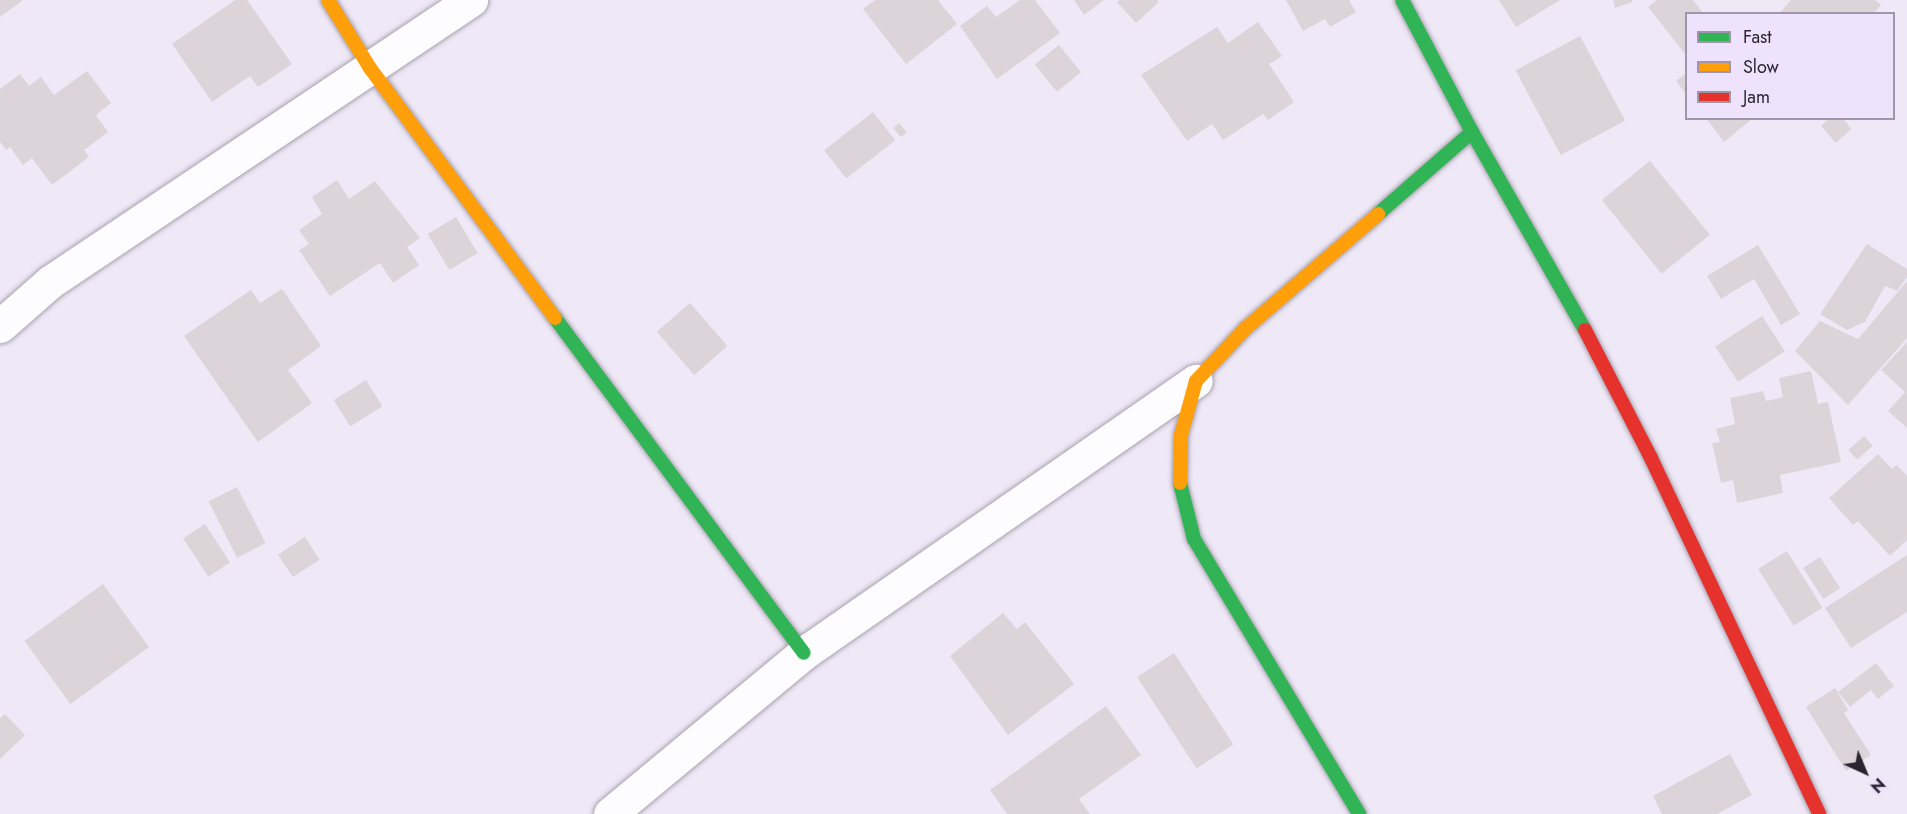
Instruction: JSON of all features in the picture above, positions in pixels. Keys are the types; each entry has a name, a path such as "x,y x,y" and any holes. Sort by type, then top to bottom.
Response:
{"street":[{"path":"328,0 370,68 804,653"},
{"path":"0,326 50,282 471,0"},
{"path":"1402,0 1472,132 1556,274 1651,458 1819,814"},
{"path":"611,814 804,653 1196,381 1245,328 1472,132"},
{"path":"1196,381 1181,435 1178,477 1194,538 1359,814"}],"building":[{"path":"0,0 23,0 0,17"},
{"path":"235,0 247,0 292,64 258,87 250,76 212,102 172,44"},
{"path":"875,0 938,0 957,24 906,64 863,9"},
{"path":"1020,0 1035,0 1060,33 997,79 960,26 987,6 996,17"},
{"path":"1074,0 1104,0 1084,15"},
{"path":"1120,0 1157,0 1159,2 1136,23 1117,2"},
{"path":"1286,0 1349,0 1356,12 1330,27 1325,19 1303,31"},
{"path":"1499,0 1560,0 1516,27"},
{"path":"1613,0 1632,0 1632,2 1615,8"},
{"path":"1657,0 1693,0 1702,12 1685,12 1685,54 1648,7"},
{"path":"1791,0 1875,0 1881,5 1875,12 1781,12"},
{"path":"1258,22 1282,56 1269,64 1294,102 1268,120 1263,114 1223,140 1212,124 1187,141 1141,75 1217,27 1228,43"},
{"path":"1580,36 1625,121 1561,155 1516,70"},
{"path":"1059,45 1081,72 1057,92 1035,65"},
{"path":"87,71 111,103 96,115 108,132 84,150 89,157 52,185 32,158 23,165 10,147 6,150 0,142 0,89 20,74 29,86 41,77 54,95"},
{"path":"1685,74 1685,93 1676,81"},
{"path":"873,112 895,140 846,179 824,150"},
{"path":"1708,120 1751,120 1724,142"},
{"path":"1827,120 1844,120 1851,129 1836,143 1821,126"},
{"path":"899,123 907,132 901,137 893,128"},
{"path":"1650,161 1710,235 1662,274 1602,200"},
{"path":"337,180 349,199 375,181 420,238 407,247 419,265 393,283 380,263 330,296 299,250 309,244 299,230 322,214 312,197"},
{"path":"456,217 478,253 449,270 428,234"},
{"path":"1867,244 1907,269 1907,277 1897,291 1885,286 1865,322 1847,330 1820,314"},
{"path":"1758,245 1800,314 1781,325 1754,279 1721,299 1707,276"},
{"path":"1907,281 1907,338 1848,405 1795,351 1820,321 1858,339"},
{"path":"282,289 321,346 288,370 312,403 258,442 184,336 251,290 260,303"},
{"path":"690,303 727,346 694,375 657,332"},
{"path":"1762,316 1785,351 1738,382 1715,346"},
{"path":"1907,342 1907,428 1888,411 1905,392 1881,370"},
{"path":"1811,371 1818,404 1828,402 1841,462 1780,475 1783,493 1737,503 1733,480 1721,483 1712,443 1720,442 1716,429 1735,424 1730,398 1763,391 1766,401 1783,397 1779,378"},
{"path":"366,380 382,406 350,426 334,400"},
{"path":"1864,436 1873,446 1857,460 1848,450"},
{"path":"1878,454 1892,469 1897,465 1907,476 1907,540 1890,556 1858,521 1853,525 1829,498"},
{"path":"237,487 266,543 237,558 208,502"},
{"path":"205,524 230,563 208,577 183,538"},
{"path":"305,537 320,560 293,577 278,554"},
{"path":"1787,551 1823,608 1794,626 1758,569"},
{"path":"1907,555 1907,612 1851,648 1825,608"},
{"path":"1820,557 1840,588 1823,599 1803,568"},
{"path":"103,584 149,647 70,704 25,641"},
{"path":"1003,613 1017,629 1025,622 1074,684 1008,735 950,656"},
{"path":"1174,653 1233,744 1196,768 1137,677"},
{"path":"1876,663 1894,686 1878,699 1871,690 1850,707 1838,692"},
{"path":"1835,688 1848,710 1844,713 1871,755 1846,771 1806,707"},
{"path":"1106,706 1141,755 1079,799 1090,814 1007,814 990,790"},
{"path":"5,714 25,735 0,759 0,718"},
{"path":"1730,754 1752,795 1717,814 1662,814 1653,796"}],"traffic: fast":[{"path":"1378,214 1472,132 1402,0"},
{"path":"1472,132 1585,330"},
{"path":"555,318 804,653"},
{"path":"1180,483 1194,539 1359,814"}],"traffic: slow":[{"path":"328,0 370,68 555,318"},
{"path":"1180,483 1181,435 1196,381 1245,329 1378,214"}],"traffic: jam":[{"path":"1585,330 1651,458 1819,814"}]}
